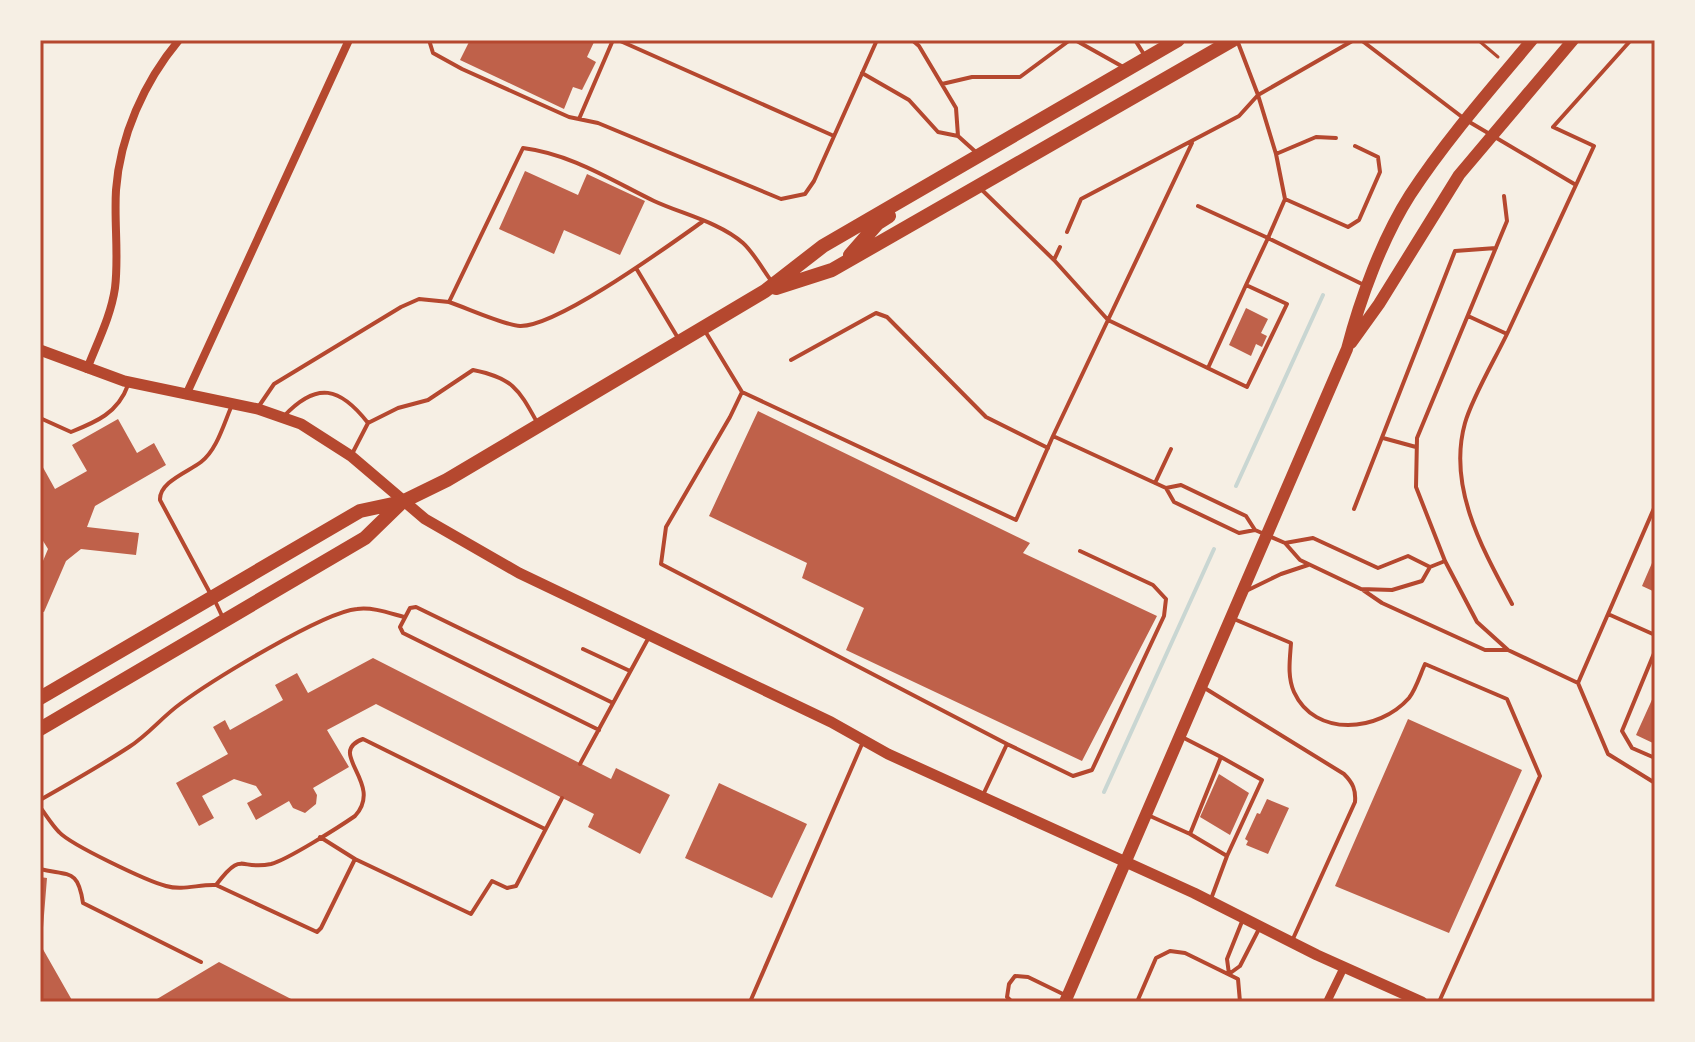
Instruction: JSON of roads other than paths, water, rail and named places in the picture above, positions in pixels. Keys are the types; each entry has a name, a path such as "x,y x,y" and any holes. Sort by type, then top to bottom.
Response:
{"main road":[{"path":"40,698 360,511 402,502 447,480 769,288 823,246 1178,40"},
{"path":"769,288 842,264 1235,40"},
{"path":"1347,349 1359,300 1408,198 1466,120 1532,40"},
{"path":"1066,999 1231,617 1261,532 1347,349 1379,304 1459,175 1573,40"},
{"path":"842,264 878,223 953,178 980,155"},
{"path":"40,729 365,538 402,502"}],"street":[{"path":"87,369 115,291 116,192 125,141 138,105 179,40"},
{"path":"186,395 349,40"},
{"path":"40,350 129,383 233,403 283,417 327,439 351,456 425,519 519,573 982,797 1210,900 1422,1002"},
{"path":"1327,1002 1344,967"}],"lane":[{"path":"429,40 433,53 462,69 578,119 598,123 781,199 805,194 814,181 877,40"},
{"path":"578,119 616,40 834,136"},
{"path":"912,40 919,46 956,108 958,136"},
{"path":"942,84 972,77 1020,77 1072,40 1127,69"},
{"path":"1135,40 1146,58"},
{"path":"1208,368 1285,199 1276,154 1258,95 1235,40"},
{"path":"1067,232 1081,199 1239,116 1258,95 1354,40"},
{"path":"1361,40 1466,120 1576,185"},
{"path":"1512,604 1476,537 1460,472 1465,424 1594,146 1553,127 1631,40"},
{"path":"862,73 909,100 938,132 958,136 980,155"},
{"path":"1276,154 1316,137 1336,138"},
{"path":"703,328 742,392 1016,520 1192,143"},
{"path":"1285,199 1348,227 1359,220 1380,172 1378,157 1355,146"},
{"path":"449,302 523,148 544,151 590,168 743,243 769,288"},
{"path":"978,187 1054,260 1108,320 1247,387 1287,304 1246,285"},
{"path":"1504,196 1507,221 1417,438 1416,487 1445,561 1477,622 1508,650 1578,683 1608,754 1655,783"},
{"path":"1198,206 1366,286"},
{"path":"258,409 274,384 419,299 449,302 519,326 546,321 636,268 702,222"},
{"path":"1054,260 1060,247"},
{"path":"1354,509 1455,251 1496,248"},
{"path":"636,268 680,342"},
{"path":"791,360 876,313 887,317 986,417 1048,448"},
{"path":"1468,316 1507,334"},
{"path":"351,456 368,423 398,408 428,400 473,370 492,373 517,387 540,426"},
{"path":"40,418 71,432 99,421 119,405 129,383"},
{"path":"283,417 298,401 322,391 343,397 368,423"},
{"path":"742,392 666,527 661,564 1073,776 1092,770 1164,616 1166,599 1153,585 1080,551"},
{"path":"225,621 159,493 205,459 233,403"},
{"path":"1053,436 1166,488 1181,485 1246,516 1261,532 1285,543 1300,560 1361,589 1382,603 1485,650 1508,650"},
{"path":"1383,438 1416,447"},
{"path":"1155,483 1171,449"},
{"path":"1166,488 1174,502 1239,533 1261,532"},
{"path":"1578,683 1655,506"},
{"path":"1285,543 1313,538 1378,568 1408,556 1430,567"},
{"path":"1361,589 1392,590 1422,581 1430,567 1445,561"},
{"path":"1240,594 1309,564"},
{"path":"599,730 403,633 400,627 404,617 410,608 416,607 613,703"},
{"path":"40,800 129,747 202,689 324,619 355,609 376,609 404,617"},
{"path":"1608,614 1655,635"},
{"path":"1231,617 1291,643 1289,667 1294,691 1308,712 1328,722 1351,726 1369,724 1391,713 1410,696 1425,664 1507,699 1540,776 1439,1002"},
{"path":"580,764 650,635"},
{"path":"583,649 630,671"},
{"path":"1655,651 1622,731 1632,748 1655,758"},
{"path":"1201,686 1344,774 1356,792 1355,802 1292,941"},
{"path":"1180,736 1262,780 1210,900"},
{"path":"216,885 236,864 271,864 355,816 363,804 365,789 349,761 349,754 354,744 363,739 545,829"},
{"path":"750,1002 863,740"},
{"path":"982,797 1007,744"},
{"path":"1190,834 1221,757"},
{"path":"320,837 355,859 471,914 492,881 507,888 516,886 562,798"},
{"path":"40,807 61,834 137,875 167,886 216,885 317,932 355,859"},
{"path":"1146,814 1190,834 1227,856"},
{"path":"40,869 73,877 80,883 83,903 201,962"},
{"path":"1229,974 1227,959 1244,917"},
{"path":"1229,974 1240,966 1261,925"},
{"path":"1137,1002 1156,958 1170,951 1185,953 1238,979 1240,1002"},
{"path":"1012,1002 1007,997 1009,984 1015,976 1028,977 1066,999"}],"waterway":[{"path":"1236,486 1323,295"},
{"path":"1104,792 1214,549"}]}
